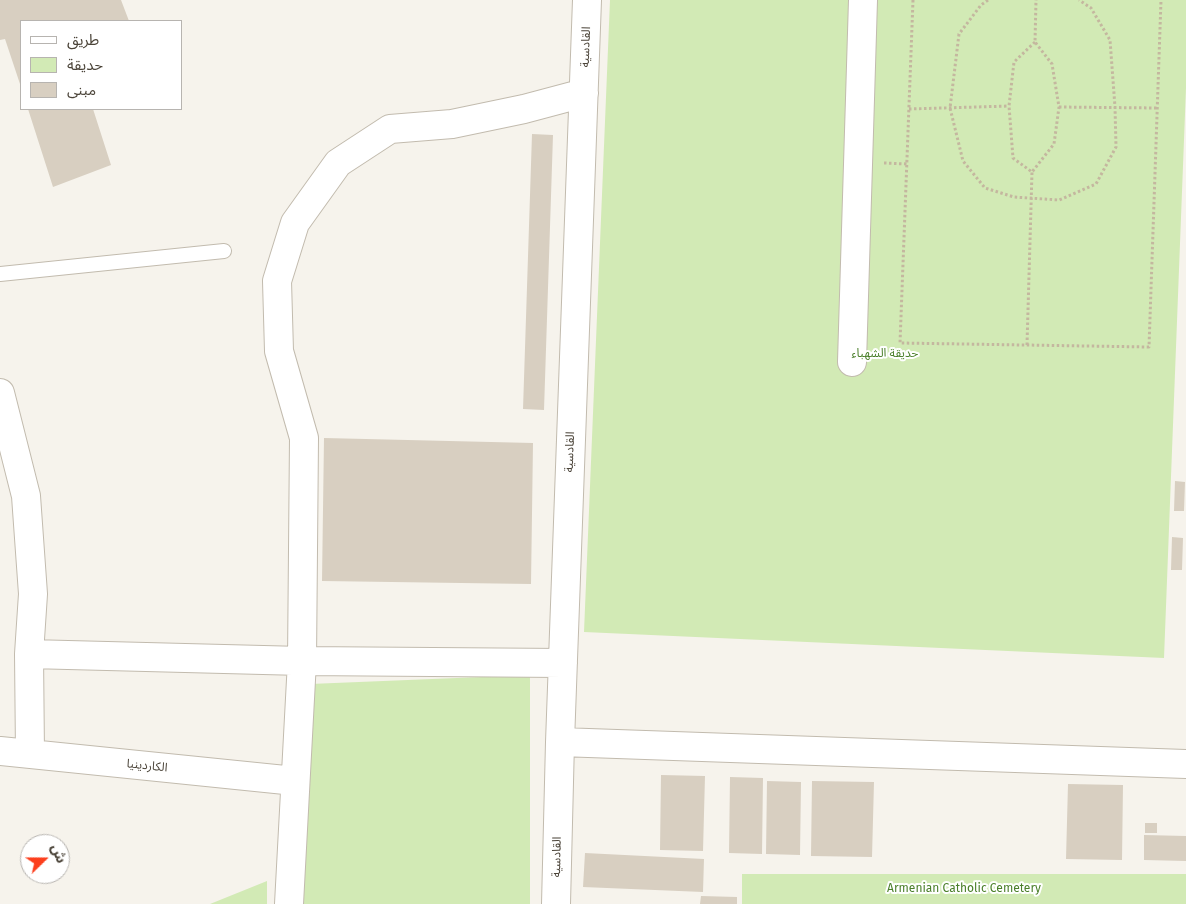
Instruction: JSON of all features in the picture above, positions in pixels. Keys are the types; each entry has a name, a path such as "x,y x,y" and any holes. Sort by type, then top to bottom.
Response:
{"street":[{"name":"القادسية","path":"556,904 562,663 588,0"},
{"path":"852,362 863,0"},
{"path":"289,904 302,661 304,438 279,351 277,282 295,223 338,163 390,129 452,124 524,110 584,93"},
{"path":"0,393 26,496 33,594 30,654 30,754"},
{"path":"30,654 302,661 562,663"},
{"path":"560,742 1186,764"},
{"name":"الكاردينيا","path":"0,751 295,781"}],"lane":[{"path":"0,274 224,251"}],"path":[{"path":"913,0 900,343 1149,347 1161,0"},
{"path":"988,0 980,5 959,34 950,108 963,162 985,188 1014,197 1059,200 1096,184 1116,147 1110,40 1091,8 1079,0"},
{"path":"1027,345 1032,172 1054,144 1059,107 1052,64 1035,42 1036,0"},
{"path":"1032,172 1013,158 1008,106 1014,62 1035,42"},
{"path":"909,109 1008,106"},
{"path":"1059,107 1157,108"}],"green space":[{"name":"حديقة الشهباء","path":"610,0 1186,0 1186,88 1164,658 584,632"},
{"path":"530,675 530,904 302,904 310,684"},
{"name":"Armenian Catholic Cemetery","path":"742,874 1186,874 1186,904 742,904"},
{"path":"267,881 267,904 210,904"}],"building":[{"path":"0,0 121,0 129,20 20,20 20,84 5,39 0,40"},
{"path":"28,110 93,110 111,165 53,187"},
{"path":"532,134 553,135 544,410 523,409"},
{"path":"324,438 533,443 531,584 322,581"},
{"path":"1175,481 1185,482 1184,511 1174,511"},
{"path":"1172,537 1183,538 1182,570 1171,570"},
{"path":"661,775 705,776 703,851 660,850"},
{"path":"730,777 763,778 762,854 729,853"},
{"path":"767,781 801,782 800,855 766,854"},
{"path":"812,781 874,782 872,857 811,856"},
{"path":"1068,784 1123,785 1122,860 1066,859"},
{"path":"1145,823 1157,823 1157,833 1145,833"},
{"path":"1144,835 1186,836 1186,861 1144,860"},
{"path":"585,853 704,859 703,892 583,887"},
{"path":"701,896 737,897 737,904 700,904"}]}
